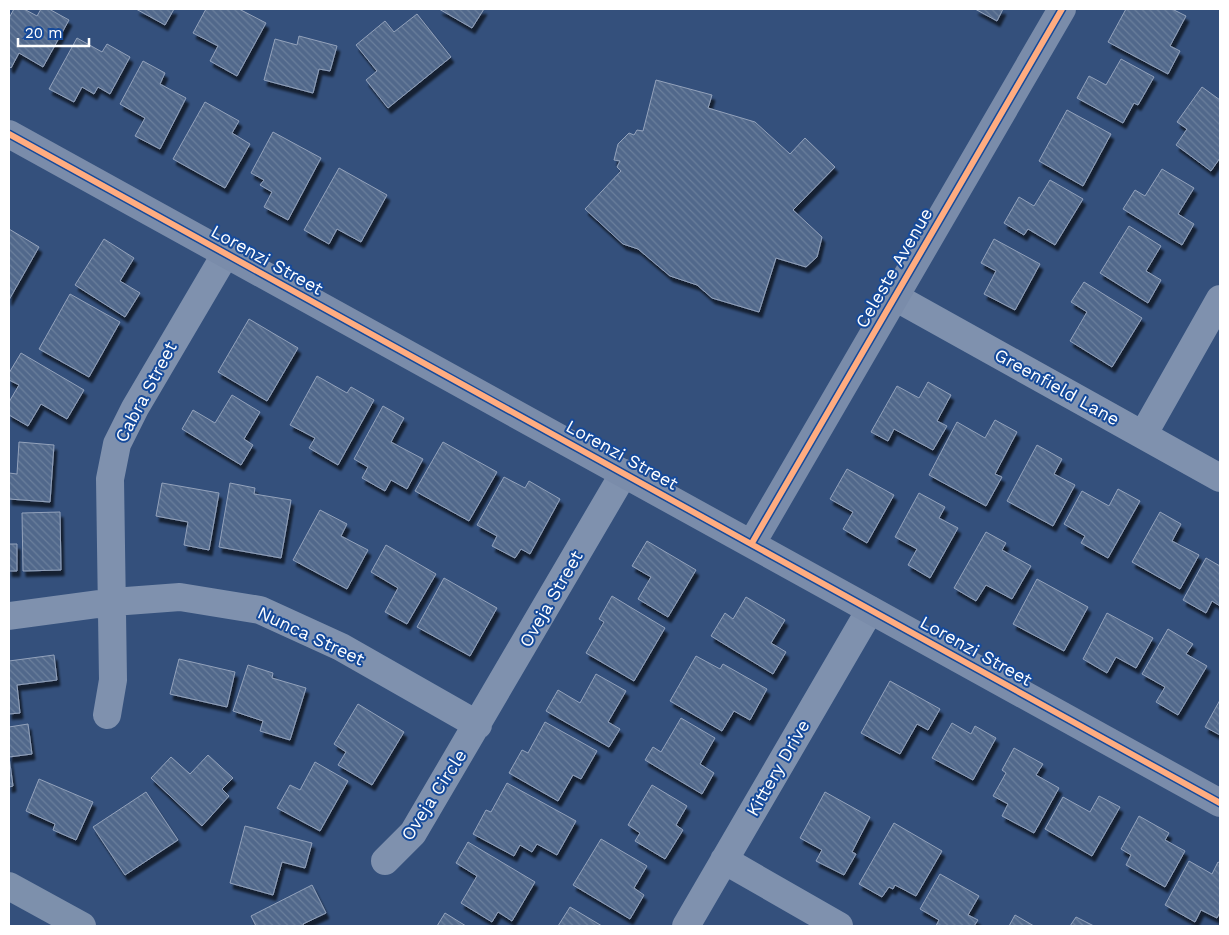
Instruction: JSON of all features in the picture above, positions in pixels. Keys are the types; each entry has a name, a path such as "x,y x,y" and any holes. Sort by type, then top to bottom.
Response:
{"main road":[{"path":"9,886 82,926"}],"street":[{"name":"Celeste Avenue","path":"752,543 1062,9"},
{"name":"Lorenzi Street","path":"9,134 1220,803"},
{"name":"Cabra Street","path":"107,715 113,680 110,478 117,444 135,408 225,255"},
{"name":"Greenfield Lane","path":"895,297 1220,478"},
{"path":"1143,435 1220,299"},
{"name":"Oveja Street","path":"478,725 624,473"},
{"name":"Nunca Street","path":"9,616 113,602 180,597 260,610 341,647 478,725"},
{"name":"Kittery Drive","path":"686,926 870,610"},
{"name":"Oveja Circle","path":"385,861 413,833 478,725"},
{"path":"724,860 839,926"}],"building":[{"path":"14,9 24,9 37,16 41,9 49,9 69,20 43,67 19,53 11,68 9,66 9,18"},
{"path":"136,9 174,9 165,25"},
{"path":"206,9 239,9 266,23 237,76 210,61 218,46 193,33"},
{"path":"439,9 484,9 472,28"},
{"path":"975,9 1003,9 997,21"},
{"path":"1126,9 1172,9 1186,16 1170,46 1180,51 1168,74 1108,42"},
{"path":"417,14 451,57 388,108 366,80 377,71 356,45 385,21 394,32"},
{"path":"299,36 337,46 330,71 319,69 313,93 264,80 275,39 297,45"},
{"path":"77,38 102,52 107,44 130,57 110,94 98,87 94,94 82,87 74,102 49,89"},
{"path":"1121,59 1154,77 1138,105 1134,103 1123,123 1077,98 1089,76 1106,85"},
{"path":"143,61 165,73 160,84 186,98 160,149 135,136 145,118 120,104"},
{"path":"656,80 712,95 708,108 755,122 790,154 805,138 835,167 793,210 822,237 817,257 806,267 776,258 759,312 712,298 697,285 670,276 638,249 623,244 585,209 621,171 617,167 620,161 614,160 618,144 629,133 634,135 637,130 643,131"},
{"path":"1202,87 1220,100 1220,158 1211,171 1176,145 1187,129 1177,122"},
{"path":"205,102 239,121 232,133 250,144 225,188 173,159"},
{"path":"1067,110 1111,134 1083,186 1039,161"},
{"path":"273,132 321,158 288,220 264,207 272,192 260,185 264,180 251,173"},
{"path":"339,168 387,195 361,242 337,229 329,244 304,230"},
{"path":"1162,169 1194,188 1178,214 1194,224 1182,245 1123,209 1135,190 1145,196"},
{"path":"1050,180 1083,199 1055,245 1028,229 1024,235 1004,223 1019,197 1034,206"},
{"path":"1129,226 1161,246 1146,271 1161,280 1148,303 1100,273"},
{"path":"9,229 39,247 9,300"},
{"path":"104,239 134,258 120,281 140,293 125,317 75,285"},
{"path":"994,239 1040,264 1015,310 984,294 996,271 981,263"},
{"path":"1084,282 1142,318 1112,367 1070,341 1087,312 1071,302"},
{"path":"70,294 120,322 89,377 39,349"},
{"path":"249,319 298,348 267,401 218,372"},
{"path":"21,353 84,390 67,419 41,404 28,426 9,415 9,402 19,385 9,380 9,373"},
{"path":"317,376 347,393 351,387 374,400 338,465 309,448 315,438 290,425"},
{"path":"928,382 951,395 937,421 947,426 933,450 894,429 888,441 871,432 897,386 919,398"},
{"path":"232,395 260,412 244,439 253,445 241,465 182,429 193,410 215,423"},
{"path":"383,406 404,418 391,442 423,459 407,489 391,480 385,491 362,478 368,467 354,459"},
{"path":"995,420 1017,432 995,474 1002,477 986,506 929,475 957,422 985,438"},
{"path":"19,442 54,445 50,502 9,499 9,473 17,474"},
{"path":"443,442 497,472 469,521 415,491"},
{"path":"1037,445 1062,459 1054,474 1075,485 1053,526 1007,501"},
{"path":"847,469 894,495 867,543 843,529 853,512 830,499"},
{"path":"504,477 525,488 529,481 560,499 530,554 521,549 515,558 492,546 497,536 477,525"},
{"path":"162,483 219,493 209,550 184,545 188,522 156,516"},
{"path":"230,483 255,488 254,494 291,500 281,558 219,547"},
{"path":"1118,489 1140,501 1108,558 1081,543 1085,536 1064,524 1082,491 1109,506"},
{"path":"919,493 945,507 939,518 958,528 930,578 908,565 917,549 895,537"},
{"path":"320,510 347,524 341,536 368,550 347,589 293,560"},
{"path":"60,512 61,570 23,571 22,513"},
{"path":"1160,512 1181,524 1172,541 1199,555 1180,589 1132,562"},
{"path":"986,532 1006,543 1002,550 1031,566 1012,599 986,585 976,601 954,588"},
{"path":"647,541 696,570 668,617 638,599 651,577 632,566"},
{"path":"9,544 17,544 17,571 9,571"},
{"path":"386,545 436,574 407,624 385,612 398,588 371,572"},
{"path":"1206,558 1220,566 1220,606 1212,601 1206,613 1183,600"},
{"path":"444,578 497,608 470,656 417,627"},
{"path":"1037,579 1088,607 1064,651 1013,624"},
{"path":"612,596 665,628 634,681 586,653 604,622 599,619"},
{"path":"746,597 785,620 771,643 786,652 773,674 711,636 725,613 733,619"},
{"path":"1107,613 1153,638 1136,668 1116,657 1107,673 1083,659"},
{"path":"1168,629 1193,644 1186,654 1207,666 1178,715 1156,702 1165,687 1142,674"},
{"path":"54,655 57,680 17,685 20,713 9,714 9,661"},
{"path":"696,656 720,669 723,664 767,689 750,720 734,711 722,731 670,701"},
{"path":"179,659 235,672 227,707 170,694"},
{"path":"248,665 273,673 272,678 306,688 290,740 260,731 263,721 233,711"},
{"path":"596,674 626,691 608,722 620,729 609,747 546,711 558,690 580,703"},
{"path":"890,681 940,709 928,730 917,724 900,754 861,733"},
{"path":"1220,700 1220,735 1205,727"},
{"path":"358,704 404,732 372,785 338,765 346,752 334,744"},
{"path":"681,718 715,738 700,764 714,773 702,794 645,760 653,747 661,752"},
{"path":"545,722 597,751 581,779 573,775 558,801 509,773 522,750 528,753"},
{"path":"952,723 971,734 975,726 996,738 973,780 932,758"},
{"path":"28,724 32,754 9,757 9,727"},
{"path":"1014,748 1043,764 1036,775 1059,788 1034,833 1002,816 1008,804 993,796 1006,773 1002,770"},
{"path":"208,755 233,778 222,789 229,796 202,826 151,778 171,757 190,774"},
{"path":"9,757 13,786 9,787"},
{"path":"315,762 348,781 320,831 277,808 290,785 300,790"},
{"path":"39,779 93,802 76,840 53,830 55,824 26,811"},
{"path":"507,783 576,821 557,855 537,844 532,852 520,845 514,856 473,834 486,810 491,812"},
{"path":"652,785 687,806 676,825 683,830 665,859 635,841 640,833 628,825"},
{"path":"146,792 178,840 125,875 93,827"},
{"path":"825,792 870,817 852,852 856,854 844,875 816,861 822,850 800,838"},
{"path":"1099,796 1120,807 1092,856 1045,829 1063,797 1090,812"},
{"path":"1139,816 1169,833 1165,840 1185,851 1165,887 1126,865 1131,855 1121,849"},
{"path":"894,823 942,851 916,896 895,885 893,889 889,887 882,897 859,884"},
{"path":"245,826 312,843 305,868 282,862 273,895 230,883"},
{"path":"601,839 647,866 634,888 644,895 630,919 573,885"},
{"path":"468,842 535,882 512,921 498,912 492,922 461,903 477,876 456,863"},
{"path":"1189,861 1212,874 1218,862 1220,863 1220,912 1217,918 1201,910 1195,922 1165,905"},
{"path":"940,874 979,896 968,915 978,920 974,926 936,926 939,920 920,909"},
{"path":"312,885 326,913 303,924 304,926 256,926 251,916"},
{"path":"570,907 602,926 558,926"},
{"path":"445,913 466,926 437,926"},
{"path":"1015,915 1034,926 1009,926"},
{"path":"1076,917 1094,926 1070,926"}],"cycle path":[{"path":"752,543 1062,9"},
{"path":"9,134 1220,803"}]}
